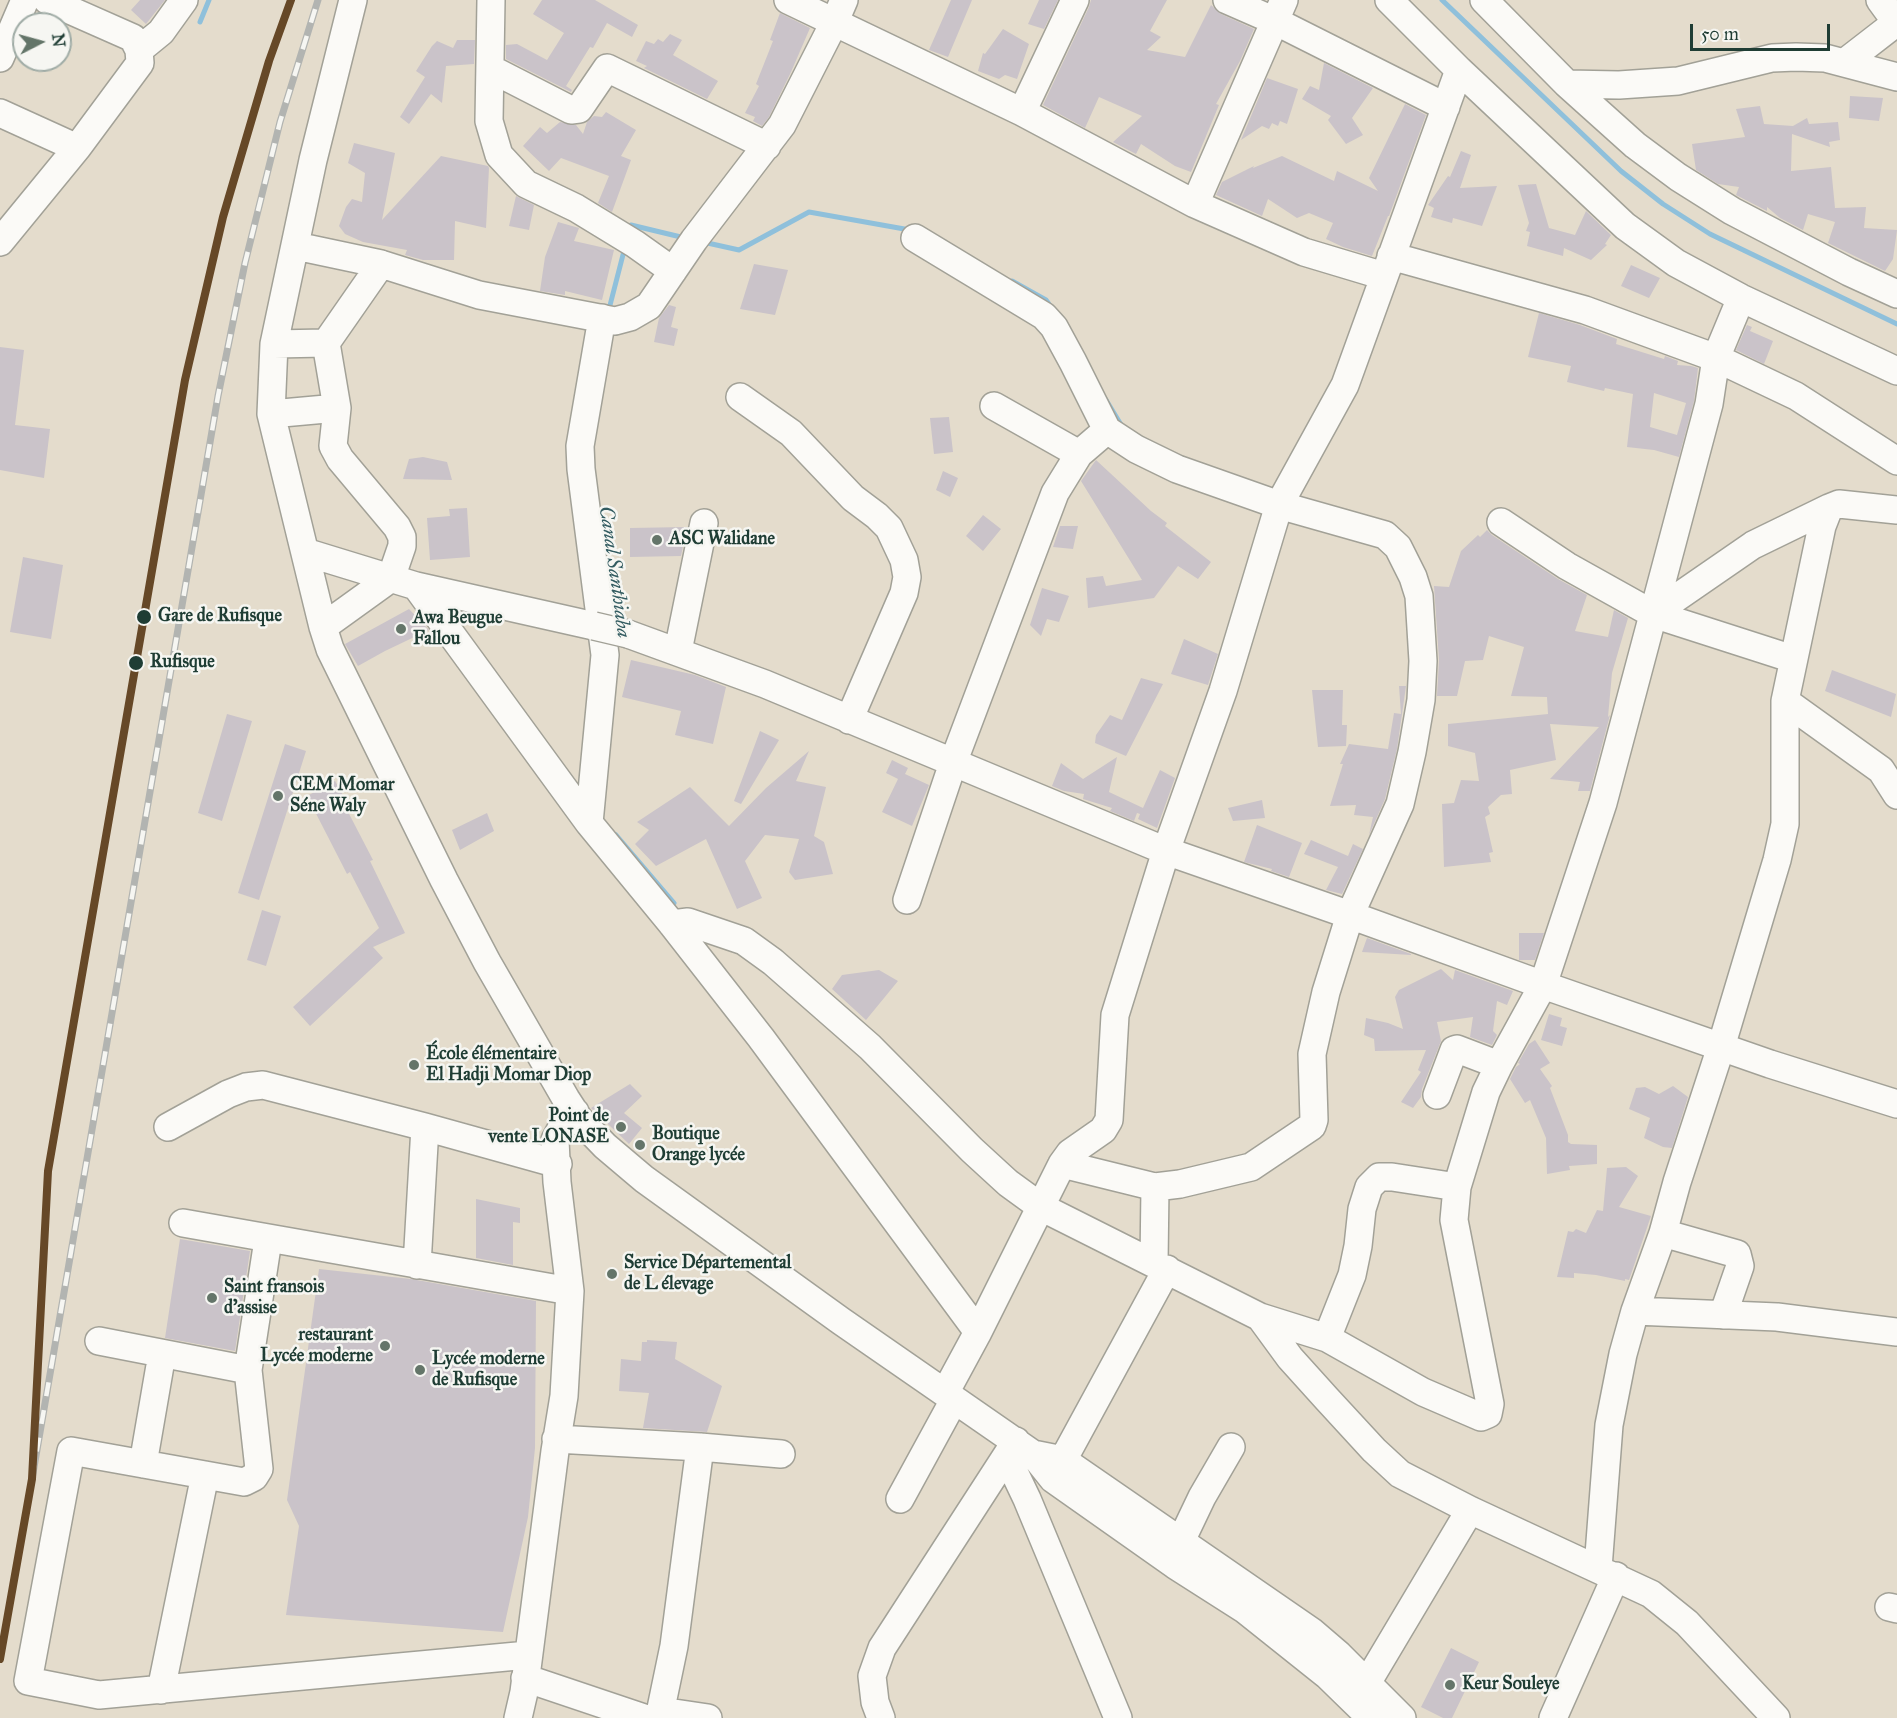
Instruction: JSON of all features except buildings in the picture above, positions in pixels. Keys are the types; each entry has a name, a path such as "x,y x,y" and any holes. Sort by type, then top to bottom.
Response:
{"street":[{"path":"0,58 25,0"},
{"path":"0,242 77,148 140,63 139,50 133,38 47,0"},
{"path":"139,50 161,32 184,0"},
{"path":"353,0 313,160 274,344 271,414 322,627 330,649 487,962 575,1112 598,1139 644,1179 841,1321 950,1396 1053,1479 1175,1565 1244,1609 1299,1651 1371,1718"},
{"path":"491,0 489,121 499,155 526,184 576,208 635,244 673,271"},
{"path":"788,0 839,10 1022,112 1195,204 1304,252 1388,266 1585,310 1716,358 1796,396 1897,461"},
{"path":"1022,112 1075,0"},
{"path":"1227,0 1279,10 1446,107"},
{"path":"1389,0 1459,70 1625,226 1676,263 1741,298 1897,371"},
{"path":"1844,63 1897,22 1880,0"},
{"path":"1486,1 1568,84 1635,145 1732,211 1849,272 1897,294"},
{"path":"296,246 381,264 479,295 615,321 630,317 649,306 694,240 782,125 839,10"},
{"path":"1195,204 1279,10"},
{"path":"1568,84 1619,85 1678,81 1772,58 1826,58 1897,77"},
{"path":"491,69 572,111 579,109 607,68 767,146"},
{"path":"900,1499 978,1332 1062,1164 1070,1153 1103,1130 1109,1120 1115,1015 1166,851 1223,691 1279,505 1345,385 1459,70"},
{"path":"0,113 77,148"},
{"path":"915,238 1044,316 1054,327 1107,430 1136,449 1177,469 1279,505 1385,535 1398,547 1413,577 1419,596 1423,661 1421,700 1400,804 1350,915 1326,993 1312,1054 1314,1120 1312,1126 1251,1167 1180,1185 1155,1187 1062,1164"},
{"path":"381,264 326,343 337,408 333,446 339,459 398,527 402,537 404,582 589,823 672,924 811,1104 978,1332"},
{"path":"672,924 688,922 744,941 773,962 870,1047 1008,1183 1041,1207 1260,1317 1327,1338 1423,1392 1481,1417 1488,1414 1490,1404 1454,1220 1457,1187 1486,1092 1543,985 1603,803 1709,404 1716,358 1741,298"},
{"path":"589,823 605,655 580,446 602,318"},
{"path":"274,344 326,343"},
{"path":"740,397 791,433 853,498 877,516 889,528 904,560 907,577 904,593 849,720"},
{"path":"994,406 1079,454"},
{"path":"271,414 337,408"},
{"path":"906,900 953,762 1055,493 1079,454 1107,430"},
{"path":"1653,614 1753,545 1829,508 1839,504 1897,510"},
{"path":"1553,1718 1607,1572 1609,1425 1623,1354 1721,1047 1777,860 1785,824 1785,701 1822,526 1829,508"},
{"path":"1501,522 1567,566 1653,614 1793,659"},
{"path":"678,651 704,523"},
{"path":"305,552 404,582 628,634 678,651 765,684 1166,851 1721,1047 1897,1104"},
{"path":"322,627 404,582"},
{"path":"1785,701 1881,770 1897,795"},
{"path":"1437,1095 1454,1050 1457,1048 1499,1065"},
{"path":"168,1127 228,1094 246,1087 263,1085 558,1164"},
{"path":"518,1718 527,1666 556,1439 564,1396 570,1291 557,1182 558,1164 555,1140 575,1112"},
{"path":"417,1265 425,1127"},
{"path":"558,1164 572,1153 598,1139"},
{"path":"1327,1338 1352,1275 1362,1209 1369,1187 1379,1177 1392,1177 1457,1187"},
{"path":"1063,1460 1161,1266 1155,1187"},
{"path":"183,1223 268,1240 570,1291"},
{"path":"1663,1233 1737,1254 1740,1266 1723,1315"},
{"path":"268,1240 248,1370 259,1469 254,1477 244,1482 71,1451 28,1681 99,1695 527,1666 655,1716 708,1718"},
{"path":"1635,1311 1777,1317 1897,1332"},
{"path":"1260,1317 1290,1358 1374,1450 1400,1474 1470,1510 1651,1594 1687,1623 1776,1718"},
{"path":"99,1341 248,1370"},
{"path":"143,1464 162,1353"},
{"path":"556,1439 781,1454"},
{"path":"655,1716 674,1646 700,1447"},
{"path":"1181,1541 1202,1497 1231,1447"},
{"path":"1019,1451 1063,1460 1181,1541 1319,1638 1402,1718"},
{"path":"881,1718 875,1702 872,1676 882,1648 1019,1451"},
{"path":"1019,1451 1027,1499 1118,1718"},
{"path":"161,1690 205,1475"},
{"path":"1367,1683 1470,1510"}],"waterway":[{"path":"200,22 209,0"},
{"path":"1442,0 1621,171 1663,204 1710,234 1897,324"},
{"path":"703,242 739,250 809,212 910,230"},
{"path":"629,232 631,225 685,238"},
{"name":"Canal Santhiaba","path":"608,313 625,247"},
{"path":"1012,281 1046,300 1051,307"},
{"path":"1106,400 1123,428"},
{"name":"Canal Santhiaba","path":"616,835 674,903"}],"railway":[{"path":"32,1479 218,396 245,263 280,122 318,0"}],"transit line":[{"path":"0,1659 32,1479 48,1171 185,380 223,217 269,61 291,0"}],"place":[{"name":"ASC Walidane","path":"657,540"},
{"name":"Gare de Rufisque","path":"144,617"},
{"name":"Awa Beugue Fallou","path":"401,629"},
{"name":"Rufisque","path":"136,663"},
{"name":"CEM Momar Séne Waly","path":"278,796"},
{"name":"École élémentaire El Hadji Momar Diop","path":"414,1065"},
{"name":"Point de vente LONASE","path":"621,1127"},
{"name":"Boutique Orange lycée","path":"640,1145"},
{"name":"Service Départemental de L élevage","path":"612,1274"},
{"name":"Saint fransois d'assise","path":"212,1298"},
{"name":"restaurant Lycée moderne","path":"385,1346"},
{"name":"Lycée moderne de Rufisque","path":"420,1370"},
{"name":"Keur Souleye","path":"1450,1685"}]}
